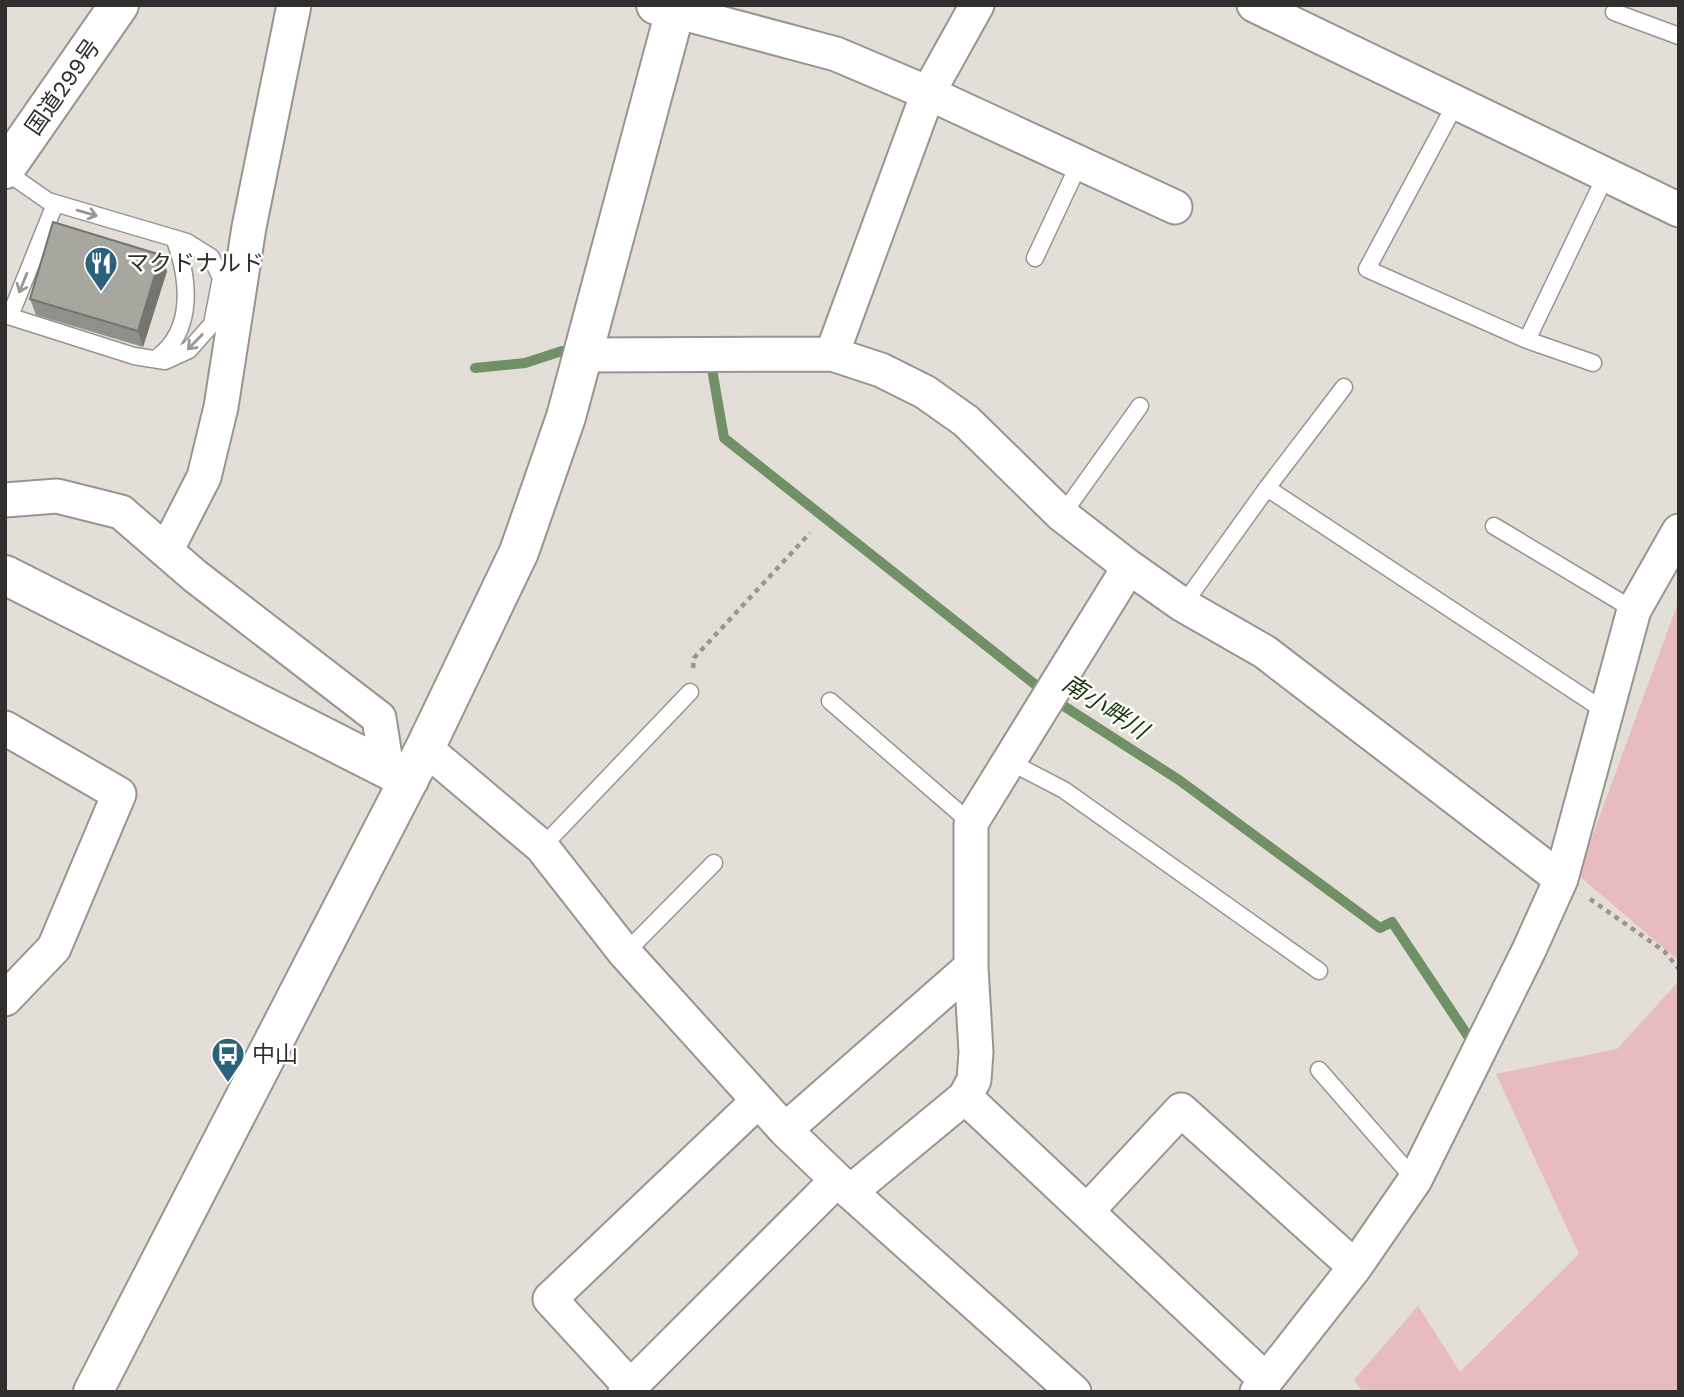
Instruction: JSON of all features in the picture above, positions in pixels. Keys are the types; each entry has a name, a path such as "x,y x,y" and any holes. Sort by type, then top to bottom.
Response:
{"main road":[{"name":"国道299号","path":"5,170 119,5"},
{"path":"93,1392 407,766 519,552 566,417 669,7"},
{"path":"5,575 407,766"}],"street":[{"path":"167,550 204,477 221,407 248,227 295,5"},
{"path":"832,354 928,93 977,5"},
{"path":"1254,5 1679,210"},
{"path":"669,7 835,54 928,93 1175,207"},
{"path":"582,355 832,354 892,376 925,392 966,421 1062,515 1183,605 1265,652 1561,879"},
{"path":"5,500 57,496 95,503 121,512 195,576 379,718 407,766 542,847 625,953 757,1102 843,1186 1074,1392"},
{"path":"965,1097 1087,1211 1262,1386 1355,1267 1415,1180 1561,879 1634,610 1679,531"},
{"path":"757,1102 550,1299 638,1387 843,1186 965,1097 974,1080 976,1052 971,967 971,823 1129,566"},
{"path":"5,728 119,794 54,948 5,999"},
{"path":"785,1130 971,967"},
{"path":"1087,1211 1181,1110 1355,1267"}],"lane":[{"path":"1614,12 1679,36"},
{"path":"1456,103 1367,269 1527,340 1593,363"},
{"path":"1035,258 1079,164"},
{"path":"5,170 55,204 174,238 211,257 220,278 212,324 189,350 165,361 134,356 8,316 55,204"},
{"path":"1527,340 1606,175"},
{"path":"155,359 174,345 184,320 184,264 174,238"},
{"path":"1183,605 1344,387"},
{"path":"1062,515 1140,406"},
{"path":"1267,488 1608,713"},
{"path":"1494,526 1634,610"},
{"path":"542,847 690,692"},
{"path":"830,701 971,823"},
{"path":"1010,762 1064,790 1319,971"},
{"path":"625,953 714,863"},
{"path":"1318,1070 1415,1180"}],"path":[{"path":"690,692 694,658 810,533"},
{"path":"1561,879 1664,951 1679,969"}],"shaded area":[{"path":"1679,600 1679,961 1578,875"},
{"path":"1679,981 1679,1392 1363,1392 1354,1380 1418,1306 1460,1372 1579,1254 1496,1074 1617,1049"}],"building":[{"name":"マクドナルド","path":"53,222 161,255 138,331 30,299"}],"waterway":[{"name":"南小畔川","path":"475,368 525,363 562,351"},
{"name":"南小畔川","path":"712,369 724,438 1056,701 1179,780 1380,928 1392,922 1474,1045"}],"place":[{"name":"マクドナルド","path":"101,293"},
{"name":"中山","path":"228,1084"}]}
